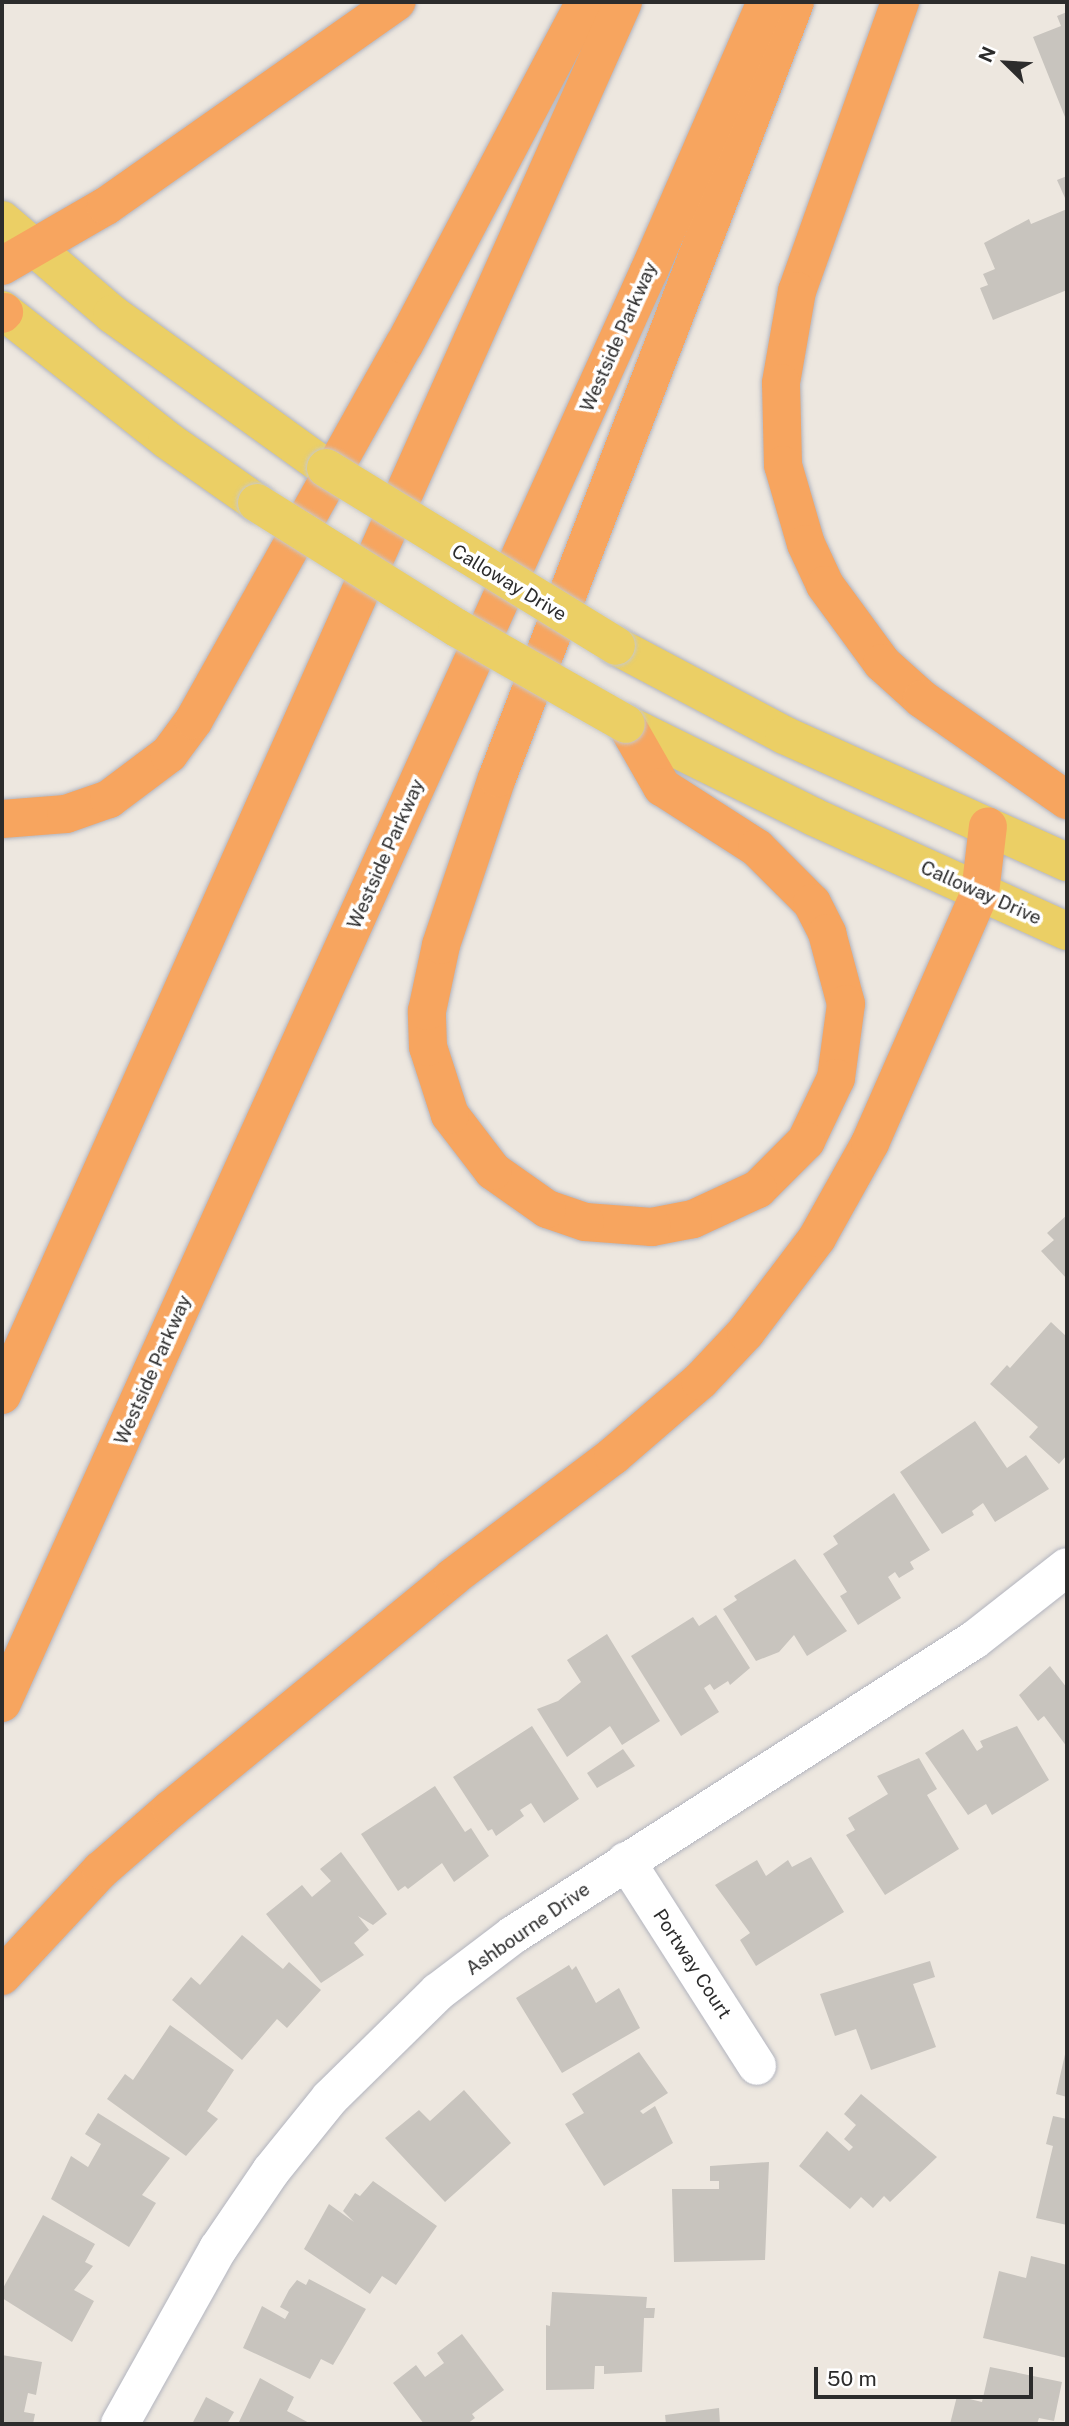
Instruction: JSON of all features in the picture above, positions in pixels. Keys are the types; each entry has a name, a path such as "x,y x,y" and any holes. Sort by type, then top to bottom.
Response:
{"highway":[{"path":"17,257 106,206 396,2"},
{"path":"2,819 66,814 109,799 169,754 194,720 404,345 585,2"},
{"path":"2,1395 622,2"},
{"name":"Westside Parkway","path":"2,1703 649,271 766,2"},
{"path":"626,724 662,787 757,848 812,903 827,933 846,1004 836,1077 806,1141 758,1189 693,1220 652,1227 595,1223 547,1209 493,1171 450,1115 428,1047 427,1011 441,945 496,778 795,2"},
{"path":"900,2 797,291 781,383 783,465 806,544 825,585 865,643 922,699 1067,800"},
{"path":"2,1976 101,1870 161,1818 453,1577 613,1456 700,1381 746,1332 783,1288 841,1201 980,893 988,826"}],"main road":[{"name":"Calloway Drive","path":"2,220 17,257 112,314 286,439 416,526 616,646 784,734 1067,862"},
{"name":"Calloway Drive","path":"2,312 167,440 389,587 626,724 980,893 1067,931"}],"street":[{"name":"Ashbourne Drive","path":"120,2424 218,2249 271,2171 330,2098 438,1992 513,1935 974,1640 1067,1567"},
{"name":"Portway Court","path":"626,1861 757,2066"}],"building":[{"path":"1067,12 1067,122 1033,37 1061,26 1057,16"},
{"path":"1067,176 1067,198 1065,198 1057,180"},
{"path":"1067,209 1067,290 993,320 980,288 988,285 983,274 995,269 984,243 1029,219 1031,224"},
{"path":"1067,1215 1067,1279 1041,1251 1054,1240 1047,1233"},
{"path":"1051,1322 1067,1337 1067,1455 1059,1464 1029,1437 1038,1427 990,1384 1007,1365 1010,1368"},
{"path":"975,1421 1007,1468 1026,1455 1049,1489 995,1522 983,1503 972,1511 974,1515 942,1534 900,1472"},
{"path":"894,1493 930,1550 910,1562 914,1569 899,1578 895,1572 888,1577 901,1598 858,1625 840,1596 847,1592 823,1554 838,1544 833,1536"},
{"path":"795,1559 847,1631 807,1656 794,1635 779,1652 756,1661 723,1609 737,1600 734,1596"},
{"path":"716,1615 750,1668 730,1685 728,1681 714,1690 710,1684 704,1688 719,1712 681,1736 631,1656 693,1617 699,1626"},
{"path":"607,1634 660,1721 622,1745 610,1726 567,1757 537,1709 558,1701 581,1682 567,1660"},
{"path":"1050,1666 1067,1688 1067,1747 1044,1716 1038,1721 1019,1695"},
{"path":"532,1726 579,1799 544,1823 531,1803 520,1810 524,1816 496,1836 492,1829 488,1831 453,1777"},
{"path":"1017,1726 1049,1780 992,1815 986,1804 968,1815 925,1753 963,1729 977,1751 983,1747 980,1741"},
{"path":"623,1749 635,1766 597,1788 587,1773"},
{"path":"919,1758 937,1789 927,1795 959,1849 885,1895 846,1835 855,1830 848,1818 888,1794 877,1776"},
{"path":"435,1786 465,1832 471,1828 489,1856 454,1882 442,1863 408,1889 405,1886 398,1891 361,1834"},
{"path":"341,1852 387,1914 373,1925 358,1916 369,1930 354,1943 364,1955 321,1983 266,1914 302,1885 312,1897 331,1881 320,1869"},
{"path":"811,1857 844,1912 756,1966 740,1940 750,1933 715,1885 757,1860 766,1876 788,1860 792,1867"},
{"path":"242,1935 283,1969 289,1962 321,1990 287,2028 277,2019 242,2060 172,2000 191,1977 200,1985"},
{"path":"930,1961 935,1977 913,1984 936,2047 871,2070 856,2029 835,2036 820,1994"},
{"path":"569,1965 572,1970 576,1966 596,2003 619,1988 640,2028 562,2073 516,1998"},
{"path":"170,2025 234,2070 207,2111 218,2119 186,2156 107,2099 125,2074 133,2080"},
{"path":"1067,2051 1067,2097 1056,2094"},
{"path":"639,2052 668,2093 640,2111 643,2114 655,2106 673,2143 604,2186 565,2124 584,2113 572,2094"},
{"path":"464,2090 511,2143 445,2202 385,2138 419,2110 430,2121"},
{"path":"861,2094 937,2157 890,2202 884,2196 873,2208 861,2197 850,2209 799,2166 827,2131 849,2151 853,2147 844,2139 856,2125 844,2114"},
{"path":"98,2113 170,2158 142,2195 156,2203 129,2247 51,2199 71,2156 88,2167 101,2144 85,2134"},
{"path":"1053,2116 1067,2119 1067,2225 1036,2218 1053,2146 1046,2144"},
{"path":"769,2162 765,2260 674,2262 672,2189 719,2189 719,2181 710,2181 710,2166"},
{"path":"373,2181 437,2226 396,2285 382,2276 370,2294 304,2249 329,2204 354,2222 343,2211 355,2193 360,2196"},
{"path":"43,2215 95,2244 85,2262 93,2266 74,2290 94,2301 72,2342 2,2298 2,2290"},
{"path":"1031,2256 1067,2265 1067,2358 983,2338 999,2271 1026,2278"},
{"path":"309,2279 366,2309 333,2365 321,2359 310,2379 243,2348 262,2306 285,2319 289,2312 280,2307 289,2290 297,2280 306,2285"},
{"path":"552,2292 647,2297 646,2308 655,2308 654,2318 644,2318 642,2372 604,2374 604,2366 595,2366 594,2389 546,2390 546,2325 550,2326"},
{"path":"462,2334 504,2390 472,2414 475,2418 467,2424 424,2424 393,2383 416,2365 425,2377 444,2363 437,2353"},
{"path":"2,2355 42,2362 36,2395 28,2393 24,2412 35,2414 33,2424 2,2424"},
{"path":"990,2367 1062,2382 1054,2421 1039,2418 1037,2424 950,2424 957,2396 982,2402"},
{"path":"260,2378 294,2397 287,2411 311,2424 238,2424"},
{"path":"206,2397 234,2412 227,2424 192,2424"},
{"path":"719,2408 720,2424 666,2424 665,2415"}]}
